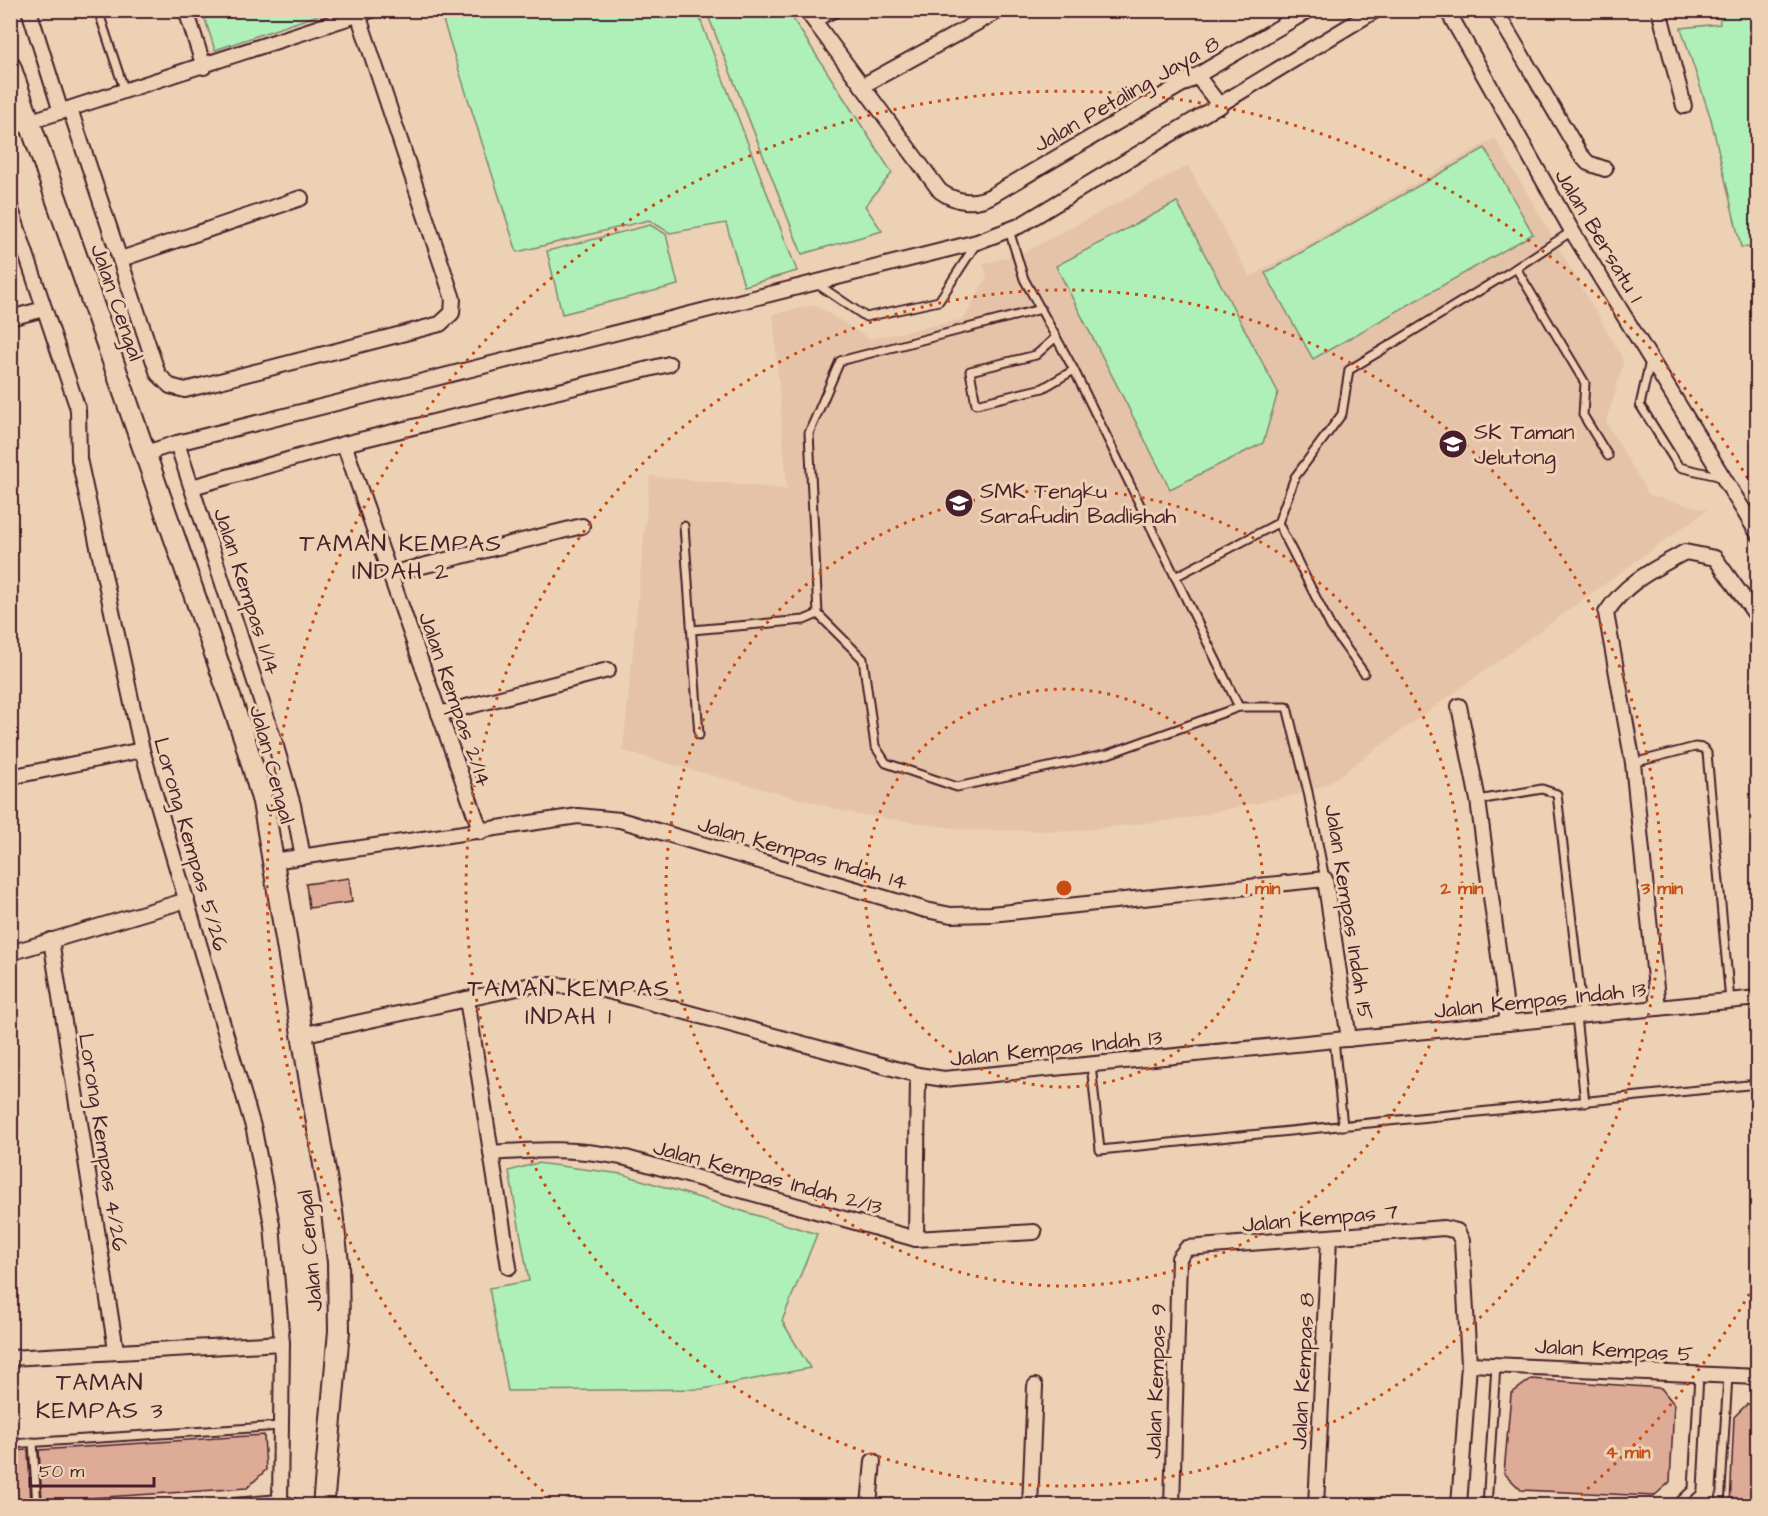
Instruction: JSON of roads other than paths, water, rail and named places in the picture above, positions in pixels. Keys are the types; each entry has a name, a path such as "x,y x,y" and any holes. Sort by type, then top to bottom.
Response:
{"street":[{"path":"29,10 121,259 158,374 170,386 185,390 440,324 452,313 453,299 359,17"},
{"path":"186,10 204,67"},
{"path":"10,128 359,17 372,10"},
{"path":"806,10 862,86 991,12"},
{"name":"Jalan Petaling Jaya 8","path":"862,86 940,190 961,201 973,202 991,196 1309,10"},
{"path":"143,454 177,443 549,348 817,284 977,242 1009,230 1220,106 1376,10"},
{"name":"Jalan Bersatu 1","path":"1447,10 1572,231 1758,534"},
{"path":"1495,10 1580,154 1588,163 1605,169"},
{"path":"1659,10 1684,106"},
{"name":"Jalan Cengal","path":"10,66 143,454 244,737 263,802 332,1212 338,1272 339,1331 323,1506"},
{"path":"1198,77 1220,106"},
{"path":"121,259 301,198"},
{"name":"Lorong Kempas 5/26","path":"10,206 78,409 79,459 142,750 254,1130 272,1225 282,1343 281,1426 286,1504"},
{"path":"10,318 44,309"},
{"path":"192,487 344,444 669,364"},
{"name":"Jalan Kempas 1/14","path":"177,443 275,743 293,805 303,857"},
{"name":"Jalan Kempas 2/14","path":"344,444 481,832"},
{"path":"390,574 582,526"},
{"path":"1658,1008 1633,763 1606,613 1618,594 1638,578 1685,552 1714,558 1758,618"},
{"path":"439,714 608,670"},
{"path":"1459,706 1478,800 1508,1023"},
{"path":"10,777 142,750"},
{"name":"Jalan Kempas Indah 14","path":"273,861 578,816 620,820 926,910 951,915 991,914 1325,879"},
{"name":"Jalan Kempas Indah 15","path":"1325,879 1349,1039"},
{"path":"10,953 187,900"},
{"name":"Lorong Kempas 4/26","path":"51,940 116,1350"},
{"name":"Jalan Kempas Indah 13","path":"301,1035 536,984 597,988 918,1075 944,1079 1758,998"},
{"path":"467,999 509,1267"},
{"path":"916,1239 918,1075"},
{"name":"Jalan Kempas Indah 2/13","path":"491,1153 581,1149 626,1158 916,1239 1034,1232"},
{"name":"Jalan Kempas 7","path":"1179,1258 1182,1251 1187,1248 1444,1228 1457,1231 1462,1241 1469,1364"},
{"name":"Jalan Kempas 8","path":"1316,1506 1329,1238"},
{"name":"Jalan Kempas 9","path":"1172,1506 1179,1258"},
{"path":"10,1358 116,1350 282,1343"},
{"path":"1459,1506 1469,1364"},
{"name":"Jalan Kempas 5","path":"1469,1364 1758,1377"},
{"path":"1030,1506 1035,1386"},
{"path":"869,1506 873,1461"},
{"path":"234,1506 286,1504"}],"lane":[{"path":"98,10 125,92"},
{"path":"815,23 841,10"},
{"path":"1009,230 1024,279 1041,309 1074,370 1239,707 1108,754 957,787 886,763 875,746 863,659 818,614 809,433 840,361 1041,309"},
{"path":"1175,577 1278,523 1295,477 1342,414 1349,370 1572,231"},
{"path":"817,284 866,317 939,301 977,242"},
{"path":"1516,268 1585,383 1583,415 1608,456"},
{"path":"1056,337 1036,355 970,371 976,404 1043,388 1074,370"},
{"path":"1650,360 1640,405 1679,467 1722,477"},
{"path":"1278,523 1331,627 1364,673"},
{"path":"684,526 699,735"},
{"path":"692,630 804,620 818,614"},
{"name":"Jalan Kempas Indah 15","path":"1239,707 1287,707 1308,792 1325,879"},
{"path":"1633,763 1695,747 1703,748 1707,753 1730,1001"},
{"path":"1478,800 1542,789 1557,794 1580,1016 1585,1103"},
{"path":"1334,1040 1343,1126"},
{"path":"1091,1064 1100,1150 1585,1103 1758,1083"},
{"path":"1496,1365 1487,1505 1511,1506"},
{"path":"1675,1506 1692,1489 1699,1374"},
{"path":"1720,1506 1728,1376"},
{"path":"10,1444 281,1426"},
{"path":"33,1442 37,1506"}],"place":[{"name":"SK Taman Jelutong","path":"1453,444"},
{"name":"SMK Tengku Sarafudin Badlishah","path":"959,503"}],"district":[{"name":"TAMAN KEMPAS INDAH 2","path":"401,557"},
{"name":"TAMAN KEMPAS INDAH 1","path":"569,1002"},
{"name":"TAMAN KEMPAS 3","path":"100,1396"}]}
